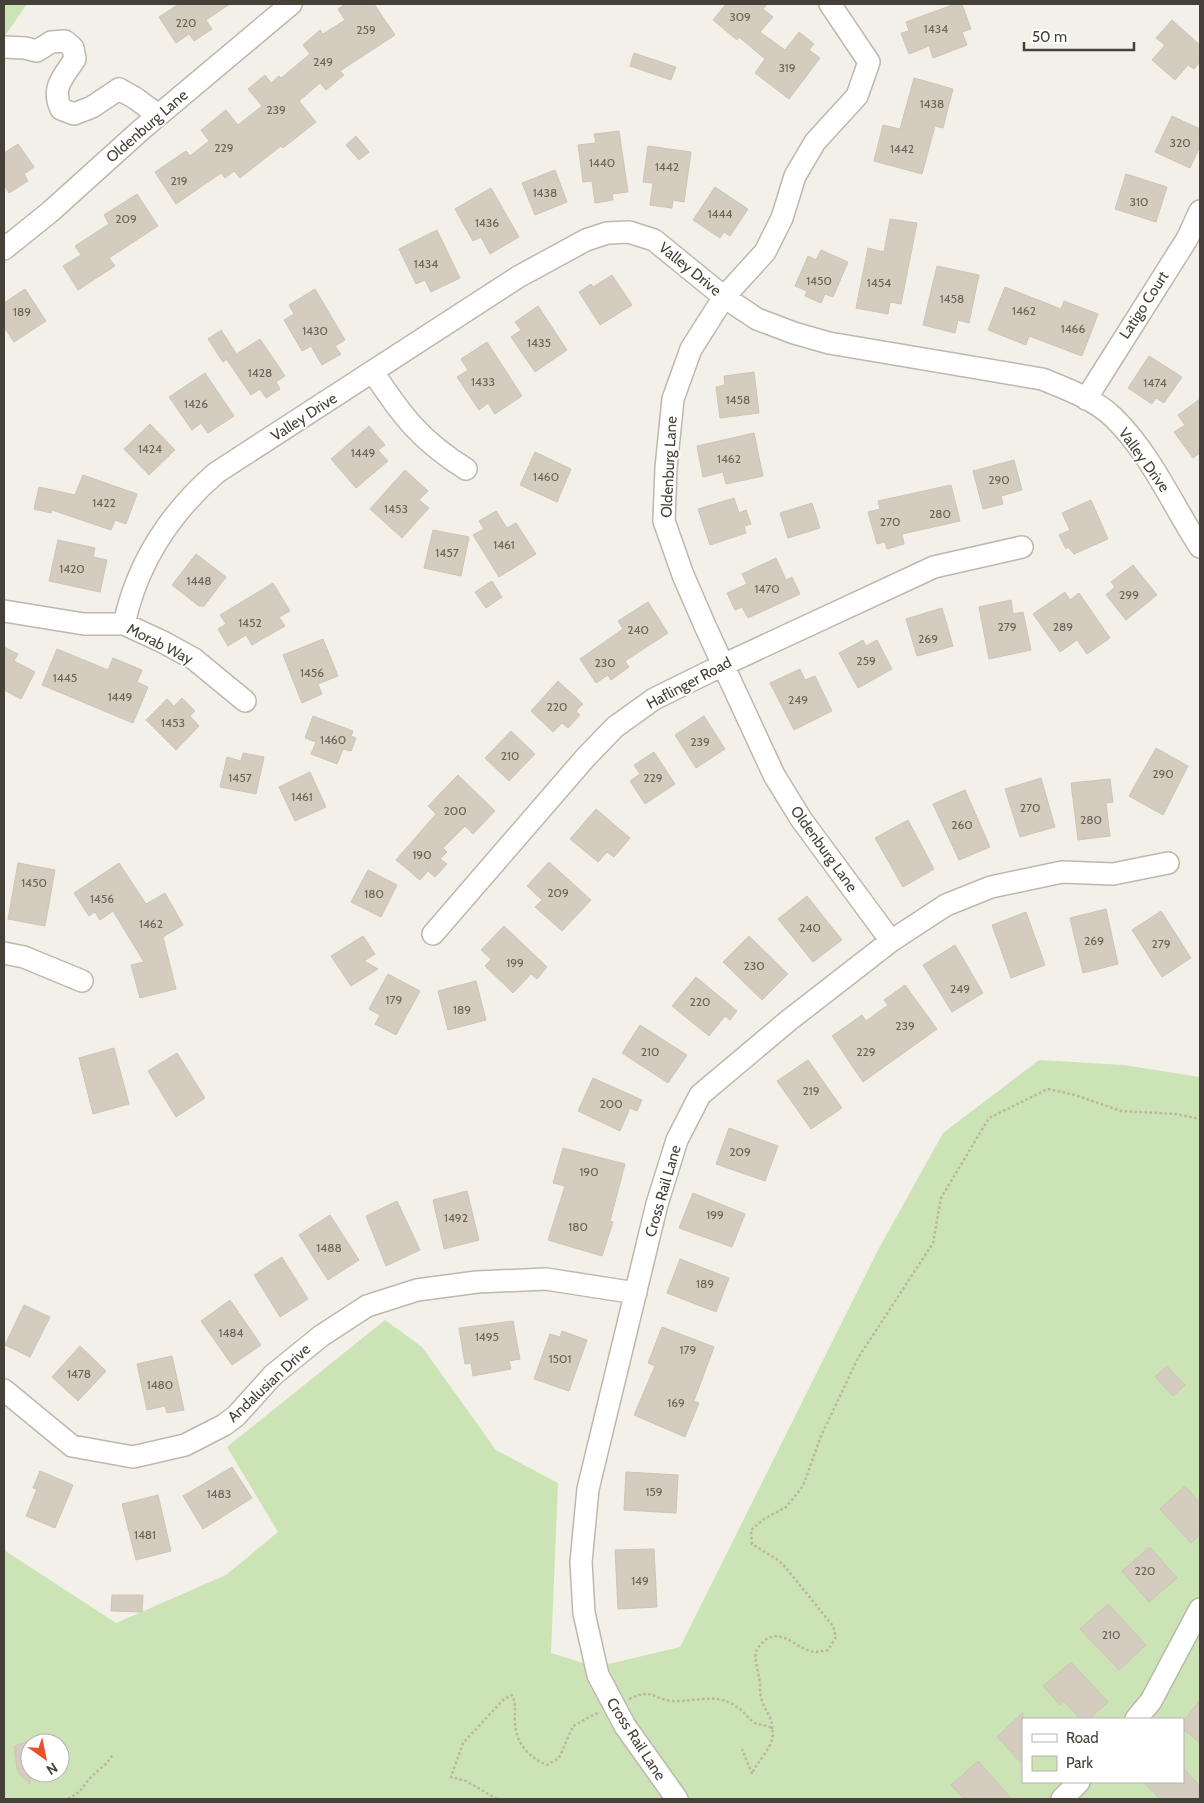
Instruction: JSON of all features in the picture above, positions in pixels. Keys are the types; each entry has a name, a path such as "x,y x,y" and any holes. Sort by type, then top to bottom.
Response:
{"street":[{"name":"Oldenburg Lane","path":"4,248 50,212 158,115 291,4"},
{"name":"Oldenburg Lane","path":"830,4 869,62 857,96 815,142 795,176 782,218 765,252 724,297 691,350 674,398 666,468 664,521 683,575 774,775 801,819 891,941"},
{"path":"4,47 25,48 37,51 51,42 66,41 73,48 76,59 59,84 56,98 61,109 74,114 92,107 119,90 135,98 158,115"},
{"name":"Latigo Court","path":"1086,399 1187,239 1200,211"},
{"name":"Valley Drive","path":"124,624 131,595 164,531 186,500 216,473 518,277 578,244 607,233 629,232 654,240 724,297 757,319 794,334 829,343 1042,379 1075,392 1112,416 1138,446 1164,485 1200,547"},
{"path":"373,372 411,426 442,455 466,469"},
{"name":"Haflinger Road","path":"433,934 586,756 615,727 654,699 723,664 934,567 1022,547"},
{"name":"Morab Way","path":"4,611 84,624 124,624 194,659 245,701"},
{"name":"Cross Rail Lane","path":"677,1799 625,1726 598,1675 584,1613 582,1562 588,1489 657,1204 677,1140 700,1095 788,1021 891,941 946,905 991,887 1062,872 1113,874 1168,863"},
{"path":"4,953 24,957 82,981"},
{"name":"Andalusian Drive","path":"4,1390 72,1446 133,1457 185,1445 224,1425 236,1416 273,1375 321,1336 367,1306 417,1290 477,1282 546,1279 636,1293"},
{"path":"1137,1718 1151,1701 1200,1609"},
{"path":"1062,1799 1078,1783"}],"path":[{"path":"742,1749 752,1774 756,1764 772,1741 773,1721 762,1702 759,1676 755,1663 756,1649 765,1639 774,1636 784,1638 815,1652 828,1650 836,1637 833,1626 786,1568 778,1560 752,1544 751,1530 764,1519 786,1507 803,1486 821,1436 858,1358 933,1243 941,1198 989,1118 1048,1089 1075,1095 1121,1111 1176,1114 1200,1118"},
{"path":"497,1799 466,1781 451,1777 463,1743 504,1699 512,1695 516,1702 515,1724 517,1740 536,1761 547,1766 559,1758 573,1726 642,1693 672,1701 703,1698 722,1699 737,1706 756,1723 770,1726 772,1729"},
{"path":"68,1799 82,1792 90,1778 107,1764 113,1754"}],"green space":[{"path":"4,4 27,4 4,37"},
{"path":"1039,1060 1124,1065 1200,1077 1200,1799 4,1799 4,1550 116,1623 226,1575 278,1532 227,1447 385,1320 422,1347 496,1450 558,1483 551,1653 596,1667 680,1647 878,1250 943,1133"}],"building":[{"path":"179,4 230,4 206,20 212,29 194,41 189,34 176,43 159,17"},
{"path":"346,4 374,4 395,35 340,71 344,75 326,90 320,83 299,101 316,122 283,148 281,146 240,178 234,171 225,178 221,173 176,204 155,172 186,151 190,156 209,141 201,130 226,110 238,125 262,106 248,89 265,75 271,83 279,76 281,78 310,54 303,45 320,30 323,34 345,20 338,9"},
{"path":"726,4 767,4 763,9 773,17 760,32 785,50 799,32 814,44 809,50 820,58 789,99 755,73 765,59 739,37 737,40 713,20"},
{"path":"955,4 962,4 971,29 962,32 967,45 933,58 929,46 909,54 901,33 909,31 906,22"},
{"path":"1172,20 1200,45 1200,62 1194,69 1188,65 1175,80 1152,60 1165,45 1156,38"},
{"path":"634,53 676,67 671,80 630,66"},
{"path":"914,78 953,89 943,128 935,126 922,174 874,161 883,125 900,129"},
{"path":"1172,116 1200,129 1200,146 1190,168 1155,152"},
{"path":"619,131 628,192 612,194 613,200 595,203 592,181 583,182 578,145 596,143 594,134"},
{"path":"356,136 369,152 359,160 346,145"},
{"path":"18,144 34,167 24,174 28,181 9,193 4,185 4,153"},
{"path":"648,146 691,152 684,202 673,200 672,208 650,205 653,183 643,182"},
{"path":"555,170 567,202 535,215 522,183"},
{"path":"1126,174 1167,187 1156,222 1115,209"},
{"path":"715,187 748,209 730,236 724,232 720,238 693,220"},
{"path":"491,188 519,237 490,254 481,237 473,241 455,209"},
{"path":"137,194 158,226 109,258 115,266 78,290 63,266 81,255 75,246 109,224 104,215"},
{"path":"890,219 917,223 901,304 890,302 888,314 856,308 868,248 884,252"},
{"path":"437,230 460,278 431,292 425,280 416,284 399,249"},
{"path":"821,250 848,262 833,297 825,294 821,303 805,296 807,291 795,286 808,256 816,260"},
{"path":"937,266 979,275 969,323 958,320 955,333 923,325"},
{"path":"612,275 632,305 600,325 579,292 591,284 593,287"},
{"path":"1005,287 1061,309 1064,301 1098,314 1082,356 1029,336 1026,345 988,330"},
{"path":"25,289 46,321 14,342 4,327 4,303"},
{"path":"315,289 345,340 335,346 341,354 322,365 311,346 302,351 284,320 294,314 289,305"},
{"path":"538,306 567,350 535,372 511,337 521,330 515,322"},
{"path":"221,330 236,353 223,362 208,339"},
{"path":"260,339 285,376 276,382 280,389 266,398 260,389 251,395 227,360"},
{"path":"487,342 522,396 495,414 488,403 479,410 457,377 468,370 461,359"},
{"path":"1149,356 1182,377 1164,403 1156,398 1152,404 1128,388"},
{"path":"754,372 759,413 720,418 716,387 725,385 724,376"},
{"path":"205,373 234,416 208,433 201,423 192,430 169,397"},
{"path":"1200,399 1200,453 1193,458 1174,432 1185,425 1178,415"},
{"path":"150,424 175,450 149,475 124,449"},
{"path":"369,426 385,445 378,450 388,461 356,488 331,459"},
{"path":"754,433 763,476 726,484 723,472 703,477 697,446"},
{"path":"535,452 571,469 557,502 520,485"},
{"path":"1014,460 1022,490 1001,496 1003,504 983,509 973,471"},
{"path":"405,470 428,491 419,500 429,508 402,538 370,509"},
{"path":"83,475 137,494 126,524 115,520 111,530 52,510 51,513 34,509 39,487 75,495"},
{"path":"951,485 960,521 902,534 904,544 887,549 885,542 877,544 868,512 880,509 878,501"},
{"path":"734,498 739,513 746,510 751,524 744,526 746,533 710,545 698,509"},
{"path":"1091,500 1108,539 1074,554 1068,547 1066,549 1059,535 1070,530 1062,513"},
{"path":"812,503 820,528 788,538 780,513"},
{"path":"496,511 507,528 516,523 536,554 499,577 473,535 484,529 479,521"},
{"path":"433,530 469,537 461,576 424,568"},
{"path":"58,540 95,548 93,557 107,560 100,592 49,581"},
{"path":"196,554 226,577 204,606 199,606 172,585"},
{"path":"776,558 786,580 792,577 800,594 748,618 742,607 735,610 727,593 747,584 742,574"},
{"path":"1133,565 1157,595 1126,620 1106,595 1115,587 1111,582"},
{"path":"492,581 502,597 486,608 475,592"},
{"path":"273,583 290,611 279,617 285,626 252,645 246,635 228,646 218,629 226,624 220,615"},
{"path":"1065,592 1070,600 1079,593 1110,638 1087,654 1077,640 1060,652 1033,614"},
{"path":"1011,600 1013,614 1023,612 1031,650 989,659 979,607"},
{"path":"648,602 668,633 625,661 629,667 611,680 608,675 596,683 580,659 623,629 618,621"},
{"path":"942,608 953,646 917,656 906,619"},
{"path":"323,639 338,676 318,684 322,694 302,703 283,655"},
{"path":"863,640 866,646 877,640 892,669 858,688 839,653"},
{"path":"4,647 18,654 14,661 35,672 21,699 4,690"},
{"path":"57,649 108,670 113,658 142,670 137,682 148,687 133,723 42,685"},
{"path":"800,669 805,680 815,676 832,711 794,730 770,683"},
{"path":"558,681 583,704 576,711 580,715 568,728 562,723 553,732 531,711"},
{"path":"182,698 195,711 190,716 199,726 176,750 146,720 167,699 174,706"},
{"path":"313,716 353,731 351,736 356,738 351,751 343,749 337,764 311,754 316,742 305,738"},
{"path":"704,716 725,749 696,768 675,735"},
{"path":"511,731 535,754 509,781 485,758"},
{"path":"1156,748 1188,766 1163,815 1129,796"},
{"path":"654,752 675,784 645,804 630,781 640,774 634,765"},
{"path":"243,753 264,757 256,794 220,787 227,757 241,761"},
{"path":"310,772 326,807 295,821 279,787"},
{"path":"458,775 495,811 473,834 465,826 443,848 447,852 440,859 447,864 435,877 428,871 420,880 396,860 436,814 428,806"},
{"path":"1041,778 1055,827 1020,837 1005,789"},
{"path":"1110,779 1113,802 1106,803 1110,836 1078,840 1071,783"},
{"path":"965,790 990,847 959,860 933,804"},
{"path":"596,809 630,838 614,857 607,852 598,862 570,839"},
{"path":"908,820 934,869 903,887 875,838"},
{"path":"549,862 591,900 562,931 535,907 542,900 527,886"},
{"path":"18,863 55,870 45,926 8,919"},
{"path":"119,863 146,904 165,893 183,925 163,937 176,989 140,998 131,965 144,962 113,911 100,920 95,912 89,916 74,893"},
{"path":"368,870 397,885 381,917 351,902"},
{"path":"807,896 842,940 813,962 778,919"},
{"path":"1106,909 1118,964 1083,973 1070,918"},
{"path":"1161,911 1191,958 1162,977 1132,930"},
{"path":"1026,912 1045,965 1011,978 992,925"},
{"path":"504,926 547,967 537,979 531,974 513,993 485,966 491,959 481,950"},
{"path":"363,936 375,954 364,961 378,969 351,986 331,956"},
{"path":"749,936 788,974 762,1000 723,962"},
{"path":"955,945 983,993 952,1012 923,965"},
{"path":"388,974 420,991 396,1035 375,1024 380,1015 369,1009"},
{"path":"696,977 737,1011 730,1020 725,1016 709,1036 672,1006"},
{"path":"476,981 486,1020 448,1030 438,991"},
{"path":"905,985 937,1029 863,1082 832,1036 862,1015 866,1021 888,1005 884,1000"},
{"path":"640,1025 687,1055 668,1083 622,1053"},
{"path":"114,1048 129,1104 93,1114 79,1058"},
{"path":"177,1053 205,1098 176,1117 148,1071"},
{"path":"808,1060 842,1108 811,1129 777,1081"},
{"path":"593,1078 642,1100 637,1111 630,1108 620,1131 578,1111"},
{"path":"729,1128 778,1146 765,1181 716,1164"},
{"path":"563,1148 625,1164 610,1221 613,1222 602,1256 548,1240 565,1186 553,1183"},
{"path":"467,1191 479,1240 444,1249 433,1200"},
{"path":"693,1193 745,1214 732,1247 679,1228"},
{"path":"397,1201 420,1250 386,1266 366,1216"},
{"path":"330,1215 359,1260 328,1280 299,1235"},
{"path":"282,1257 308,1299 280,1317 254,1275"},
{"path":"680,1259 729,1278 716,1312 667,1293"},
{"path":"230,1300 261,1345 232,1365 201,1321"},
{"path":"24,1305 50,1317 30,1357 5,1345"},
{"path":"513,1321 520,1359 509,1361 511,1369 473,1376 471,1363 465,1364 459,1328"},
{"path":"662,1327 714,1347 694,1401 699,1403 685,1437 634,1415 655,1366 648,1363"},
{"path":"562,1331 587,1340 569,1391 534,1379 550,1334 560,1337"},
{"path":"80,1346 106,1371 78,1401 52,1377"},
{"path":"172,1356 184,1410 167,1413 165,1406 147,1410 137,1364"},
{"path":"1167,1366 1185,1385 1173,1396 1155,1377"},
{"path":"232,1467 252,1498 203,1529 183,1496"},
{"path":"40,1471 73,1485 55,1528 26,1516 37,1489 33,1488"},
{"path":"626,1472 678,1475 676,1513 624,1510"},
{"path":"1185,1486 1200,1503 1200,1535 1191,1543 1160,1509"},
{"path":"158,1495 171,1551 136,1560 122,1504"},
{"path":"1150,1547 1177,1578 1149,1602 1122,1571"},
{"path":"654,1549 657,1607 618,1609 615,1550"},
{"path":"112,1595 143,1595 142,1612 111,1611"},
{"path":"1108,1604 1146,1645 1119,1670 1080,1629"},
{"path":"1071,1662 1108,1702 1090,1718 1079,1718 1064,1701 1060,1705 1043,1686"},
{"path":"1200,1700 1200,1743 1184,1730 1184,1721"},
{"path":"1023,1712 1022,1764 997,1737"},
{"path":"20,1744 20,1775 17,1768 14,1746"},
{"path":"978,1761 1012,1799 964,1799 951,1785"},
{"path":"1184,1769 1200,1786 1200,1799 1160,1799 1144,1783 1184,1783"}]}
